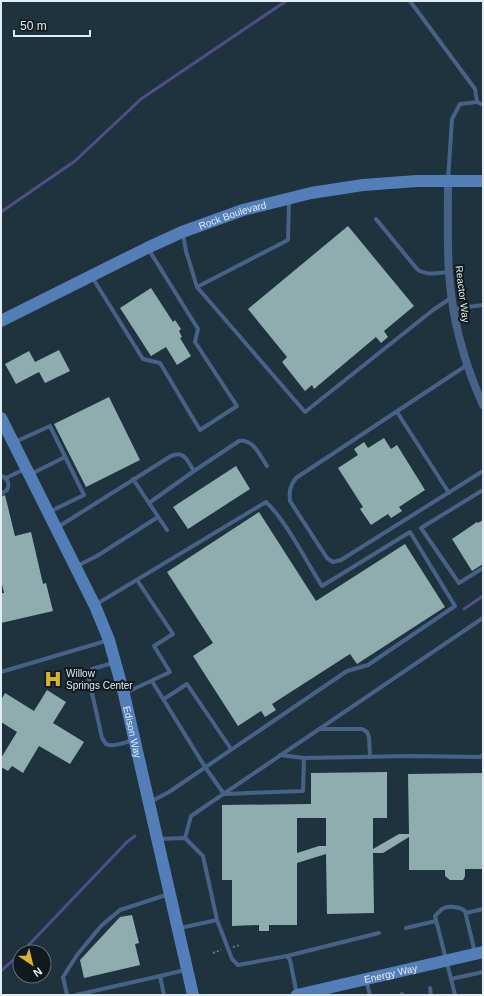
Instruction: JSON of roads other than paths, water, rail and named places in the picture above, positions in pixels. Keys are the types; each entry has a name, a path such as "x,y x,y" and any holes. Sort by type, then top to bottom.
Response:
{"street":[{"name":"Rock Boulevard","path":"1,321 182,232 243,210 289,198 336,189 384,183 417,181 483,181"},
{"name":"Reactor Way","path":"448,182 449,272 453,309 467,365 483,405"},
{"name":"Edison Way","path":"1,418 95,606 109,640 124,694 193,995"},
{"name":"Energy Way","path":"297,995 479,953"}],"lane":[{"path":"410,1 474,89 477,102"},
{"path":"448,182 452,119 460,104 477,102 483,105"},
{"path":"197,287 288,240 289,198"},
{"path":"376,219 421,272 426,274 449,272"},
{"path":"182,232 197,287 305,412 432,310 452,298"},
{"path":"91,276 143,359 160,364 200,430 238,406 195,342 198,329 148,248"},
{"path":"453,309 483,305"},
{"path":"467,365 296,478 291,485 289,492 290,501 327,558 333,562 341,560 483,471"},
{"path":"397,412 449,493"},
{"path":"13,443 50,426 84,495 48,513"},
{"path":"149,503 239,441 245,440 253,445 267,466"},
{"path":"56,528 176,454 183,455 194,471"},
{"path":"1,476 6,478 27,472 65,457"},
{"path":"1,494 5,493 8,488 6,478"},
{"path":"133,480 167,530"},
{"path":"483,490 421,528 459,583 483,568"},
{"path":"95,606 266,502 287,528 322,586 410,532 455,606 368,665 347,671 169,792 149,803"},
{"path":"75,567 97,556 158,517"},
{"path":"124,694 170,672 154,646 173,634 137,580"},
{"path":"185,838 191,816 483,618"},
{"path":"1,672 109,640"},
{"path":"116,662 92,669 88,675 102,738 106,744 109,745 134,740"},
{"path":"152,681 205,767 224,794"},
{"path":"164,699 188,684 231,749"},
{"path":"320,729 362,730 367,732 369,737 370,757"},
{"path":"280,755 304,758 423,756 480,757 483,755"},
{"path":"224,794 303,791 304,758"},
{"path":"157,839 185,838 204,856 217,920 232,959 238,965 287,956 379,933"},
{"path":"67,995 63,977 77,955 101,926 120,910 170,894"},
{"path":"455,995 435,916 443,908 454,907 462,909 466,912 479,953"},
{"path":"466,912 483,908"},
{"path":"178,928 217,920"},
{"path":"406,928 436,920"},
{"path":"287,956 290,960 297,995"},
{"path":"76,995 187,969"},
{"path":"451,979 483,972"},
{"path":"160,976 164,995"},
{"path":"366,979 370,995"},
{"path":"430,988 432,995"}],"waterway":[{"path":"1,212 75,161 141,99 286,1"},
{"path":"464,609 483,596"},
{"path":"30,944 127,842 135,836"},
{"path":"1,971 12,961"}],"place":[{"name":"Willow Springs Center","path":"53,679"}]}
